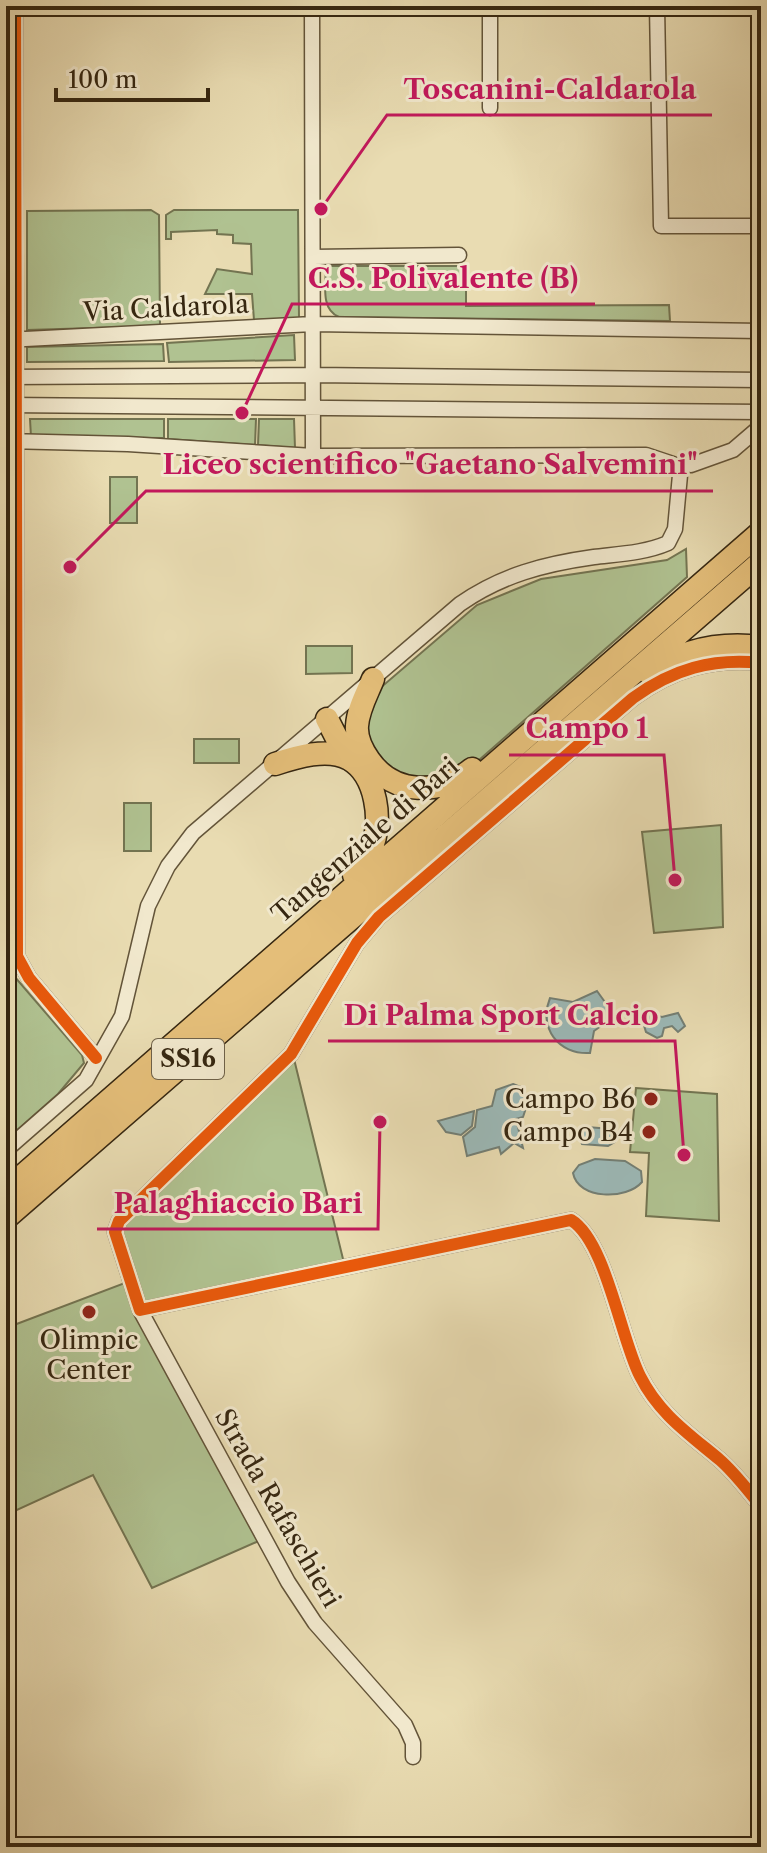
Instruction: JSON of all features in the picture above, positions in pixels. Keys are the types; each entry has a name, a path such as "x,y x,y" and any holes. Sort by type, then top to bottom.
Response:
{"highway":[{"name":"Tangenziale di Bari","path":"6,1218 568,714 761,532"},
{"name":"Tangenziale di Bari","path":"6,1190 335,904 761,562"},
{"path":"353,749 376,771 393,781 413,788 445,786 568,714 625,692 666,661 717,647 761,647"},
{"path":"353,749 362,706 373,679"},
{"path":"327,719 344,725 376,803 377,828 371,851 335,904"},
{"path":"275,764 353,749"}],"street":[{"path":"15,6 11,442 17,956 20,966 96,1058"},
{"path":"312,6 313,456"},
{"path":"490,6 490,108"},
{"path":"657,6 661,226 761,226"},
{"path":"313,257 459,255"},
{"name":"Via Caldarola","path":"12,339 313,324 761,331"},
{"path":"12,377 353,375 761,380"},
{"path":"12,405 761,412"},
{"path":"11,442 128,444 313,456 646,455 681,468 733,450 761,426"},
{"path":"6,1150 86,1080 122,1016 148,906 168,866 193,833 460,604 498,580 564,561 653,550 668,543 675,529 681,468"},
{"name":"Strada Rafaschieri","path":"413,1757 413,1743 405,1725 315,1623 293,1592 140,1310 117,1240 116,1226 291,1054 367,930 646,688 660,679 702,664 761,663"},
{"path":"140,1310 571,1220 586,1235 621,1318 638,1373 651,1396 664,1413 732,1472 761,1506"}],"green space":[{"path":"151,210 159,215 160,326 27,330 27,211"},
{"path":"174,210 298,210 299,318 254,320 252,294 205,294 217,269 252,274 251,244 233,243 233,235 217,234 217,230 171,232 171,239 166,239 166,215"},
{"path":"326,266 466,266 466,306 669,305 670,321 339,317 327,302"},
{"path":"294,335 295,360 169,362 167,343"},
{"path":"163,344 164,361 27,362 27,347"},
{"path":"30,419 164,419 164,438 31,437"},
{"path":"168,419 256,419 255,445 168,439"},
{"path":"259,419 294,419 295,448 258,445"},
{"path":"110,477 137,477 137,523 110,523"},
{"path":"686,549 687,577 470,768 412,783 371,756 365,726 379,689 477,605 541,579 667,560"},
{"path":"306,646 352,646 352,673 306,674"},
{"path":"194,739 239,739 239,763 194,763"},
{"path":"124,803 151,803 151,851 124,851"},
{"path":"721,825 723,927 654,933 642,832"},
{"path":"6,925 8,969 82,1055 84,1063 58,1094 6,1140"},
{"name":"Olimpic Center","path":"294,1059 344,1263 134,1307 261,1540 152,1588 93,1475 6,1515 6,1328 133,1280 115,1232"},
{"path":"636,1088 717,1094 719,1221 646,1216 649,1153 630,1152"}],"water":[{"path":"597,991 615,1016 594,1031 590,1053 560,1044 549,1029 547,1009 550,998 573,1002"},
{"path":"647,1013 662,1017 678,1013 685,1026 678,1032 672,1026 664,1028 662,1036 657,1038 646,1032 642,1019"},
{"path":"513,1084 521,1087 529,1099 523,1117 516,1119 523,1148 514,1143 501,1154 499,1147 467,1156 463,1137 475,1127 477,1110 492,1106 496,1090"},
{"path":"474,1111 472,1126 461,1135 446,1132 438,1121"},
{"path":"587,1127 611,1129 616,1134 615,1142 608,1146 582,1144 578,1133"},
{"path":"595,1159 625,1161 641,1171 642,1182 626,1192 615,1194 584,1188 573,1173 579,1165"}],"cycle path":[{"path":"15,6 17,956 29,978 96,1058"},
{"path":"761,663 710,664 678,673 648,688 379,917 357,943 291,1054 119,1221 115,1232 140,1310 571,1220 594,1248 612,1292 633,1360 656,1402 726,1465 761,1506"}],"place":[{"name":"Toscanini-Caldarola","path":"321,209"},
{"name":"C.S. Polivalente (B)","path":"242,413"},
{"name":"Liceo scientifico \"Gaetano Salvemini\"","path":"70,567"},
{"name":"Campo 1","path":"675,880"},
{"name":"Campo B6","path":"651,1099"},
{"name":"Palaghiaccio Bari","path":"380,1122"},
{"name":"Campo B4","path":"649,1132"},
{"name":"Di Palma Sport Calcio","path":"684,1155"},
{"name":"Olimpic Center","path":"89,1312"}]}
